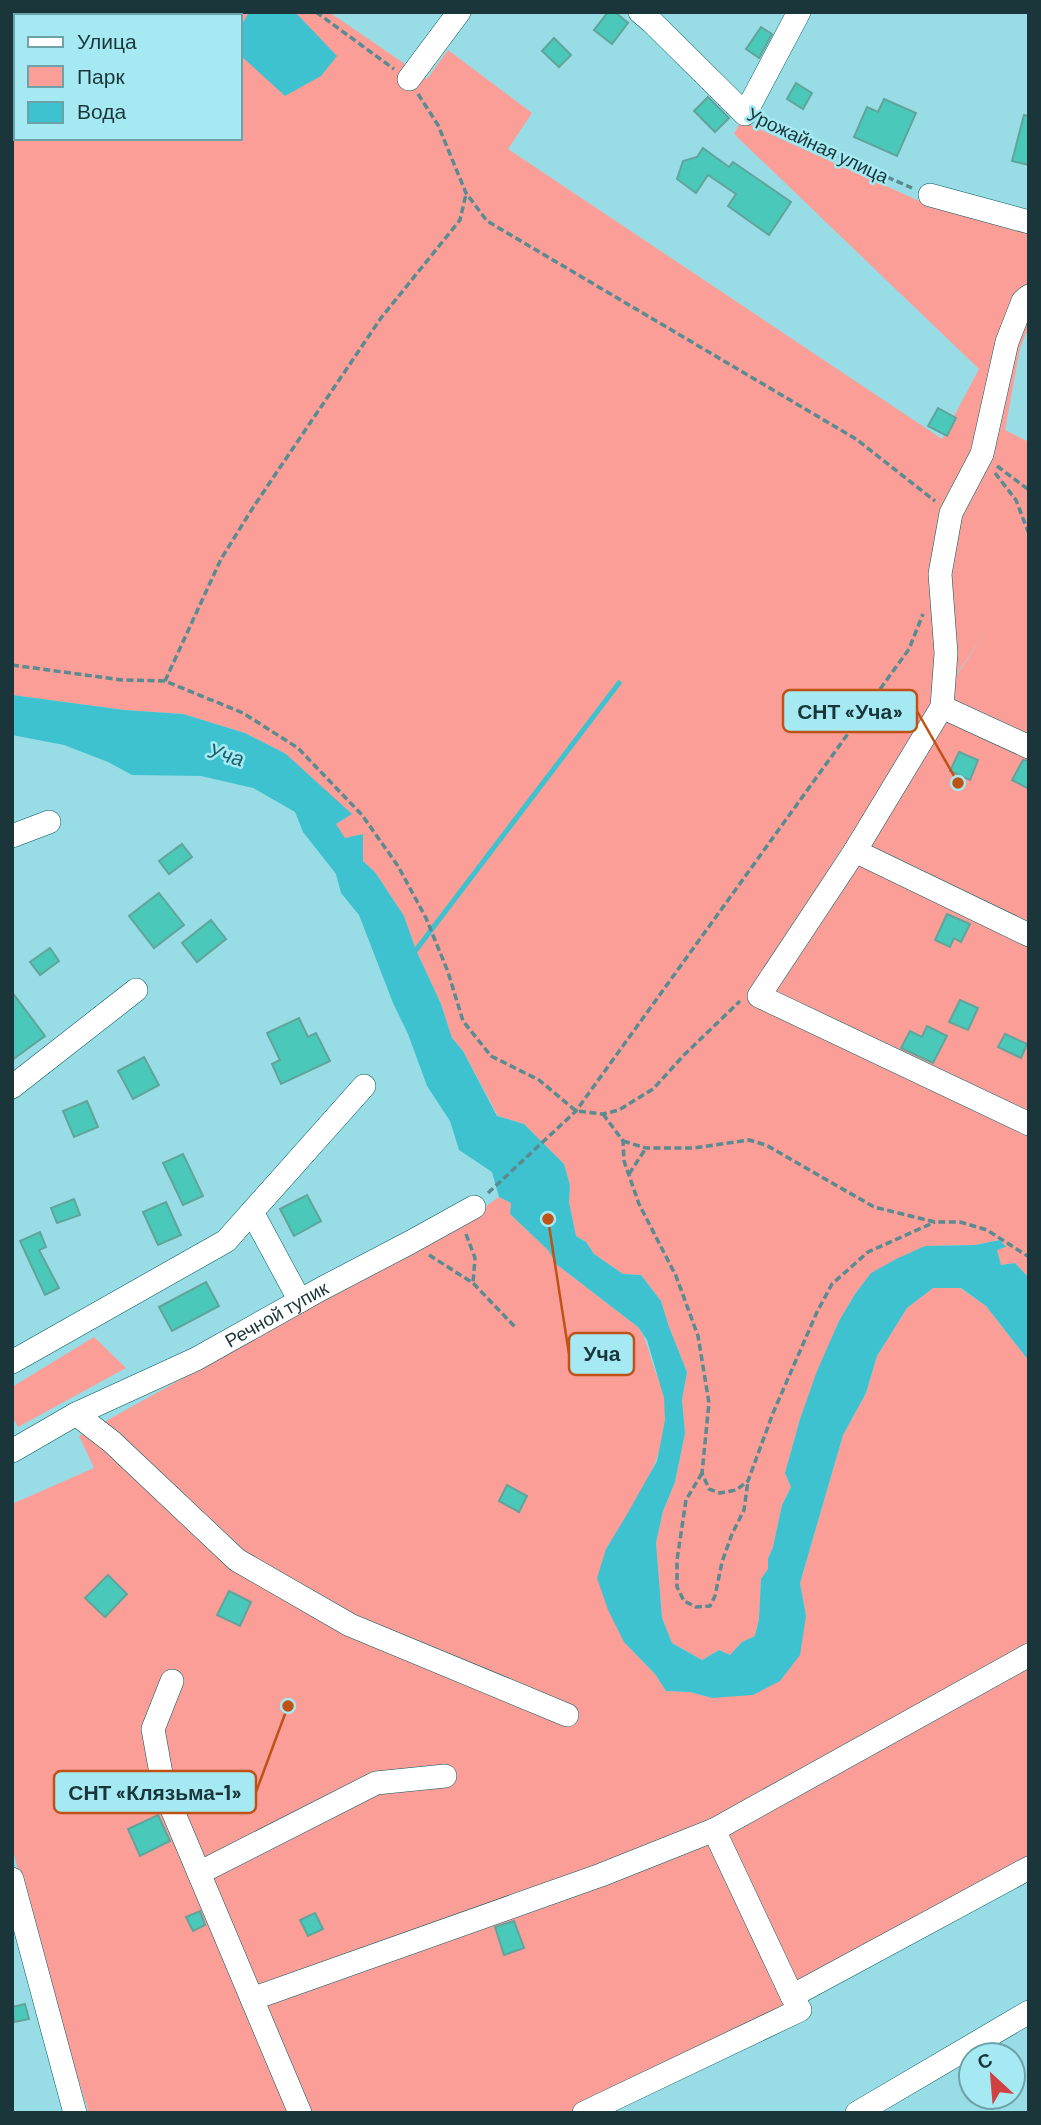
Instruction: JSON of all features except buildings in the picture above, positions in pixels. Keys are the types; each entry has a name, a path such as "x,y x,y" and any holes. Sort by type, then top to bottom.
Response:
{"street":[{"path":"409,79 459,12"},
{"name":"Урожайная улица","path":"640,12 745,114"},
{"path":"745,114 799,12"},
{"path":"930,195 1029,222"},
{"path":"1029,296 1023,301 1007,342 982,454 951,513 940,574 946,653 942,708 855,851 759,996 1029,1124"},
{"path":"942,708 1029,747"},
{"path":"12,836 49,822"},
{"path":"855,851 1029,935"},
{"path":"12,1087 136,990"},
{"path":"12,1362 226,1241 365,1086"},
{"name":"Речной тупик","path":"13,1450 76,1414 196,1359 466,1211"},
{"path":"252,1212 300,1301"},
{"path":"76,1414 111,1442 237,1560 350,1625 567,1715"},
{"path":"252,1999 601,1875 714,1830 1029,1655"},
{"path":"172,1681 153,1729 164,1790 300,2113"},
{"path":"199,1873 376,1783 444,1776"},
{"path":"584,2113 800,2010 714,1830"},
{"path":"792,1996 1029,1868"},
{"path":"12,1879 75,2113"},
{"path":"857,2113 1029,2012"}],"path":[{"path":"316,12 409,79 438,125 466,193 487,221 856,439 951,513"},
{"name":"Урожайная улица","path":"745,114 930,195"},
{"path":"165,681 221,559 381,318 460,220 466,193"},
{"path":"982,454 1029,490"},
{"path":"982,454 1016,500 1029,534"},
{"path":"473,1283 475,1258 466,1211 576,1111 909,649 924,611"},
{"path":"12,665 122,680 165,681 243,713 298,748 362,815 398,866 426,918 464,1021 491,1056 539,1080 576,1111 603,1114 619,1110 653,1088 742,999 759,996"},
{"path":"603,1114 622,1141 624,1161 639,1204 676,1276 698,1336 709,1403 702,1472 686,1500 677,1560 677,1587 684,1601 696,1607 710,1606 715,1596 722,1562 744,1510 748,1481 772,1413 832,1284 868,1252 935,1222"},
{"path":"622,1141 646,1147 694,1148 749,1140 766,1145 873,1207 935,1222 960,1222 987,1230 1029,1257"},
{"path":"629,1174 646,1147"},
{"path":"409,1243 473,1283 516,1328"},
{"path":"702,1472 709,1489 720,1493 736,1490 748,1481"}],"green space":[{"path":"12,12 329,12 427,79 448,50 532,113 508,149 942,439 979,369 734,134 741,121 926,204 1029,232 1029,326 1020,348 1005,430 1029,442 1029,1278 1015,1263 1001,1265 996,1249 1005,1247 1000,1240 975,1245 925,1246 871,1274 855,1294 839,1321 800,1419 785,1473 791,1487 782,1505 768,1559 768,1569 761,1579 759,1619 755,1636 742,1642 730,1655 719,1650 702,1660 672,1643 662,1618 656,1543 663,1511 675,1482 685,1433 682,1400 687,1372 661,1301 641,1275 623,1274 594,1254 586,1242 576,1236 569,1202 570,1185 564,1164 524,1124 498,1116 463,1051 452,1038 441,1004 416,950 404,916 375,872 363,861 363,834 344,839 336,824 351,814 286,754 245,733 183,714 124,710 12,695","holes":["987,629 812,896 905,750"]},
{"path":"499,1197 511,1203 510,1214 549,1251 556,1264 638,1327 646,1342 664,1399 663,1438 649,1478 606,1549 624,1642 655,1674 666,1691 690,1692 712,1698 806,1616 800,1583 843,1435 866,1393 877,1356 907,1308 933,1288 960,1288 986,1306 1029,1361 1029,1865 601,2113 89,2113 34,1939 12,1845 12,1504 94,1468 79,1436 462,1223"},
{"path":"94,1337 126,1368 18,1427 12,1416 12,1387"}],"water":[{"path":"249,12 293,12 337,56 321,76 285,96 242,57 242,24"},
{"path":"12,695 124,710 183,714 245,733 286,754 352,814 336,824 345,838 363,834 363,861 375,872 404,916 416,950 441,1004 452,1038 463,1051 497,1116 524,1124 564,1164 570,1185 569,1202 576,1236 586,1242 594,1254 623,1274 641,1275 661,1301 687,1372 682,1400 685,1433 675,1482 663,1511 656,1543 662,1618 672,1643 702,1660 719,1650 730,1655 742,1642 755,1636 759,1619 761,1579 768,1569 768,1559 782,1505 791,1487 785,1473 800,1419 839,1321 855,1294 871,1273 925,1246 975,1245 1000,1240 1006,1247 997,1250 1001,1265 1015,1263 1029,1278 1029,1361 986,1306 961,1288 933,1288 907,1308 877,1356 866,1393 843,1435 800,1583 806,1616 800,1655 780,1681 753,1695 712,1698 690,1692 666,1691 655,1674 624,1642 608,1610 597,1578 606,1549 657,1461 665,1420 664,1398 647,1340 638,1327 556,1264 549,1251 510,1214 511,1203 499,1197 492,1172 459,1150 450,1121 427,1086 359,915 341,893 336,874 303,832 295,812 253,788 201,776 132,775 108,762 64,745 12,735"}],"waterway":[{"path":"416,950 619,683"}],"place":[{"name":"СНТ «Уча»","path":"958,783"},
{"name":"Уча","path":"548,1219"},
{"name":"СНТ «Клязьма-1»","path":"288,1706"}]}
